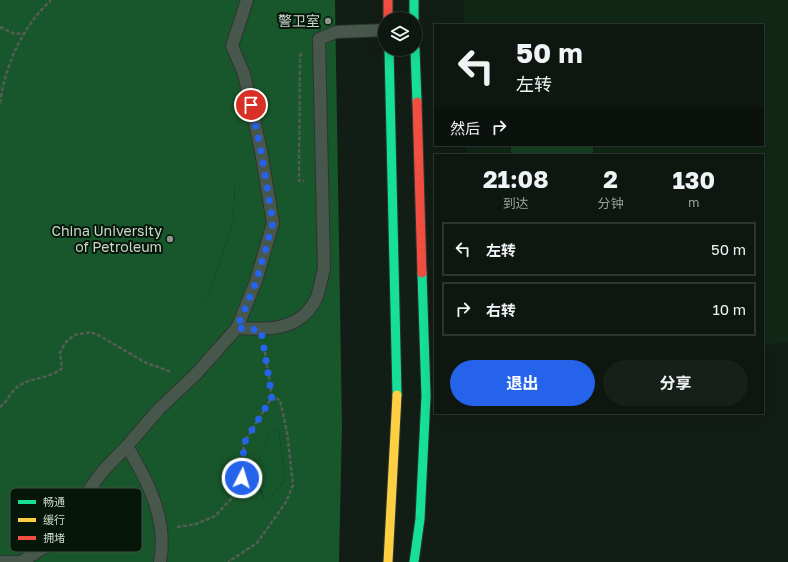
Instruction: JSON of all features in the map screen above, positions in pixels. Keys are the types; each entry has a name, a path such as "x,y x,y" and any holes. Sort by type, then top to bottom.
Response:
{"main road":[{"path":"388,0 388,12"},
{"path":"414,0 414,12"},
{"path":"388,562 397,397 389,56"},
{"path":"414,562 420,519 426,396 415,56"}],"lane":[{"path":"91,488 102,472 128,446 159,409 195,375 237,328 256,282 273,223 261,151 244,74 232,46 247,0"},
{"path":"237,328 261,330 281,328 299,319 310,309 316,297 324,269 319,39 336,32 378,30"},
{"path":"128,446 144,475 157,504 162,530 160,562"},
{"path":"0,562 21,562 37,552"}],"path":[{"path":"0,103 2,84 9,64 35,16 51,0"},
{"path":"0,26 14,34 25,33"},
{"path":"162,530 196,524 215,516 232,498 242,478 244,443 272,397 261,330"},
{"path":"0,407 16,387 35,378 49,377 62,368 60,353 65,343 74,335 91,332 146,363 165,371 195,375"},
{"path":"228,562 257,543 286,502 292,485 287,432 280,400 272,397"}],"shaded area":[{"name":"China University of Petroleum","path":"0,0 335,0 342,426 339,562 0,562","holes":["235,185 248,197 248,229 202,306 208,295 233,225","270,430 279,431 285,480 266,502 258,484 258,466"]},
{"path":"464,0 788,0 788,342 764,346 764,154 467,154 466,146 764,146 764,24 464,24"},
{"path":"511,146 593,146 593,154 511,154"},
{"path":"241,183 248,197 250,263 242,281 227,305 212,314 203,315 202,306 208,295 233,225 235,185"},
{"path":"270,430 279,431 285,480 266,502 259,482 258,466"}],"waterway":[{"path":"77,0 80,3 83,19 103,28 119,24 157,42 218,51 232,46"},
{"path":"0,21 14,25 44,21 64,15 83,19"},
{"path":"0,378 40,362 73,359 101,351 119,333 152,325 173,315 202,311"},
{"path":"202,562 240,531 253,513 266,502"}],"traffic: fast":[{"path":"414,0 414,12"},
{"path":"389,56 397,395"},
{"path":"415,56 417,102"},
{"path":"414,562 420,519 426,396 422,273"}],"traffic: slow":[{"path":"388,562 397,395"}],"traffic: jam":[{"path":"388,0 388,12"},
{"path":"417,102 422,273"}],"place":[{"name":"警卫室","path":"328,21"},
{"name":"China University of Petroleum","path":"170,239"}],"route":[{"path":"242,478 244,443 272,397 261,330 237,328 256,282 273,223 261,151 251,105"}]}
